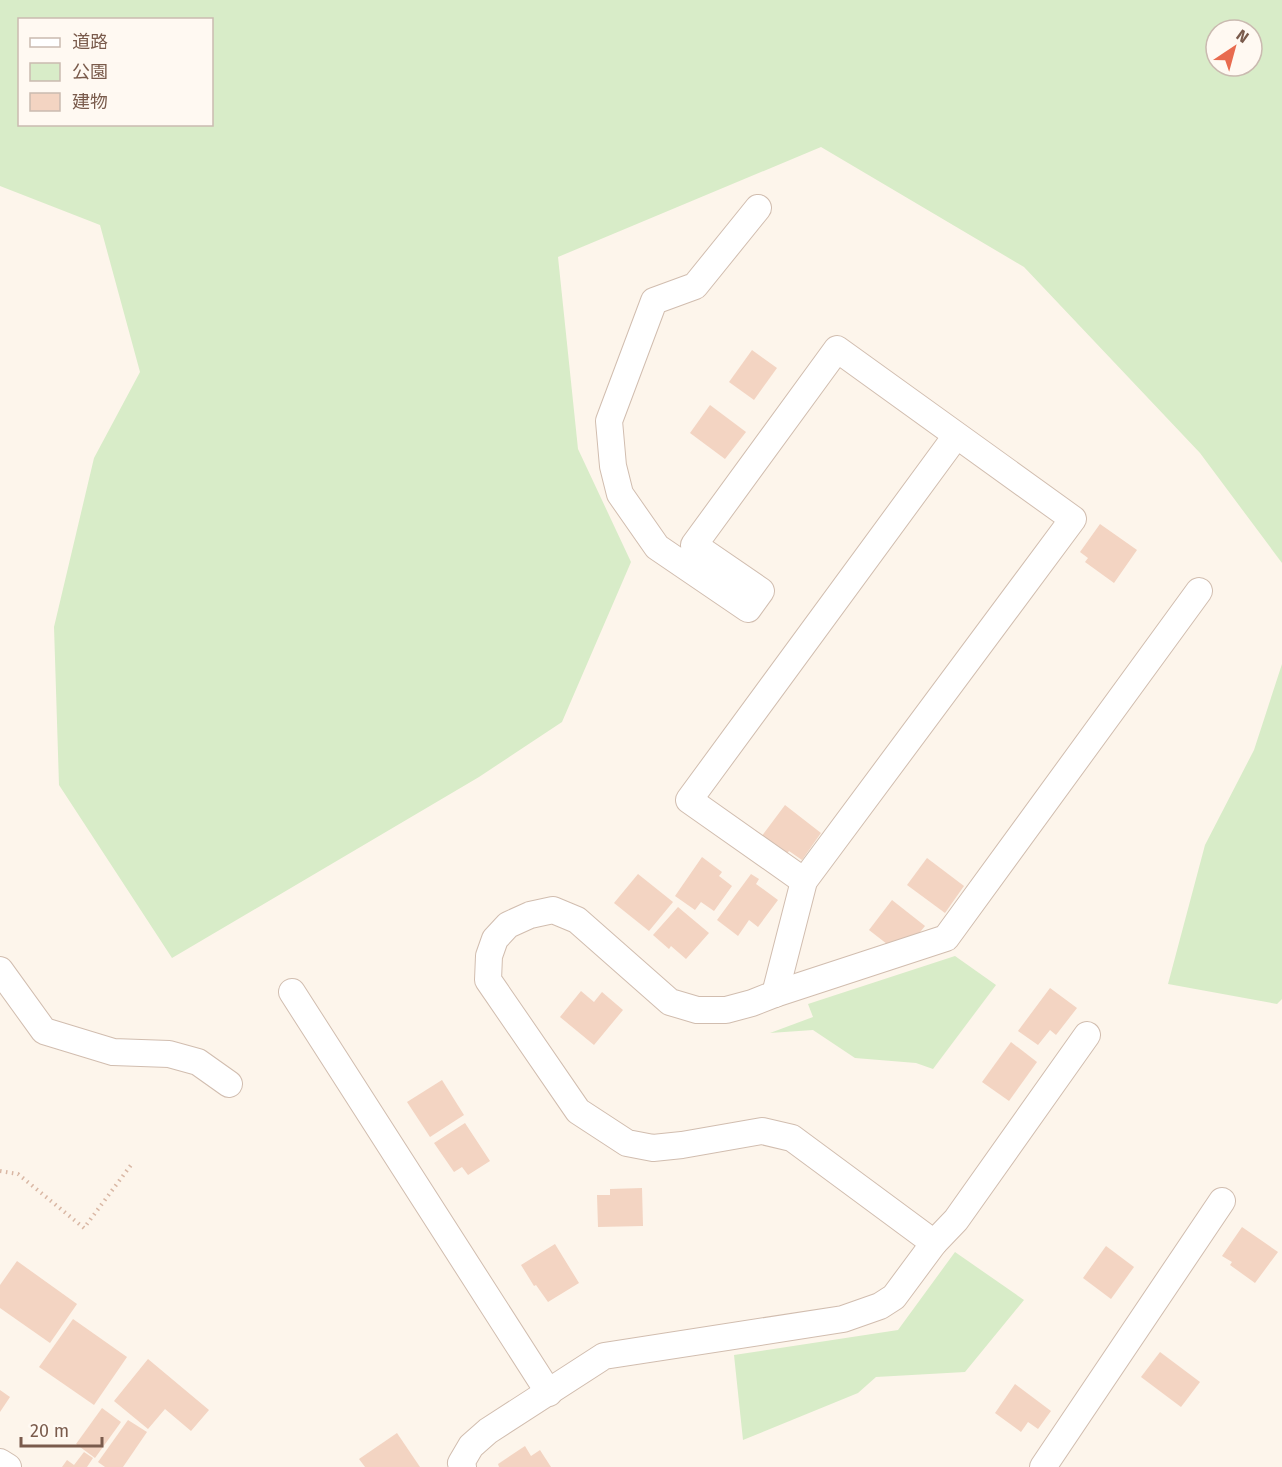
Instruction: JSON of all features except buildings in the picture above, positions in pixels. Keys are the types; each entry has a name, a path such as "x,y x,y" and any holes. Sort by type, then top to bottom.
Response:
{"street":[{"path":"758,208 695,286 654,301 609,421 613,466 620,494 657,547 748,609 760,591 694,545 837,350 1073,519 804,881 775,994"},
{"path":"804,881 689,800 956,436"},
{"path":"934,1243 792,1138 762,1131 682,1146 653,1148 627,1143 578,1111 488,980 489,956 495,939 508,925 530,915 553,910 577,920 670,1002 697,1010 726,1010 946,938 1199,591"},
{"path":"0,969 44,1031 113,1052 169,1054 198,1062 229,1084"},
{"path":"292,992 549,1393"},
{"path":"464,1467 460,1463 471,1446 488,1431 604,1356 843,1319 880,1306 894,1297 934,1243 956,1220 1087,1035"},
{"path":"1043,1467 1222,1201"},
{"path":"0,1462 8,1467"}],"path":[{"path":"0,1170 18,1174 84,1228 131,1165"}],"green space":[{"path":"0,0 1282,0 1282,563 1200,453 1024,267 821,147 558,257 578,449 631,562 562,722 479,777 172,958 59,785 54,627 94,458 140,372 100,225 0,186"},
{"path":"1282,664 1282,999 1277,1004 1168,984 1205,845 1254,750"},
{"path":"955,956 996,985 933,1069 916,1063 855,1058 813,1030 770,1033 813,1017 808,1004"},
{"path":"955,1252 1024,1300 965,1372 876,1377 858,1393 743,1440 734,1355 898,1330"}]}
